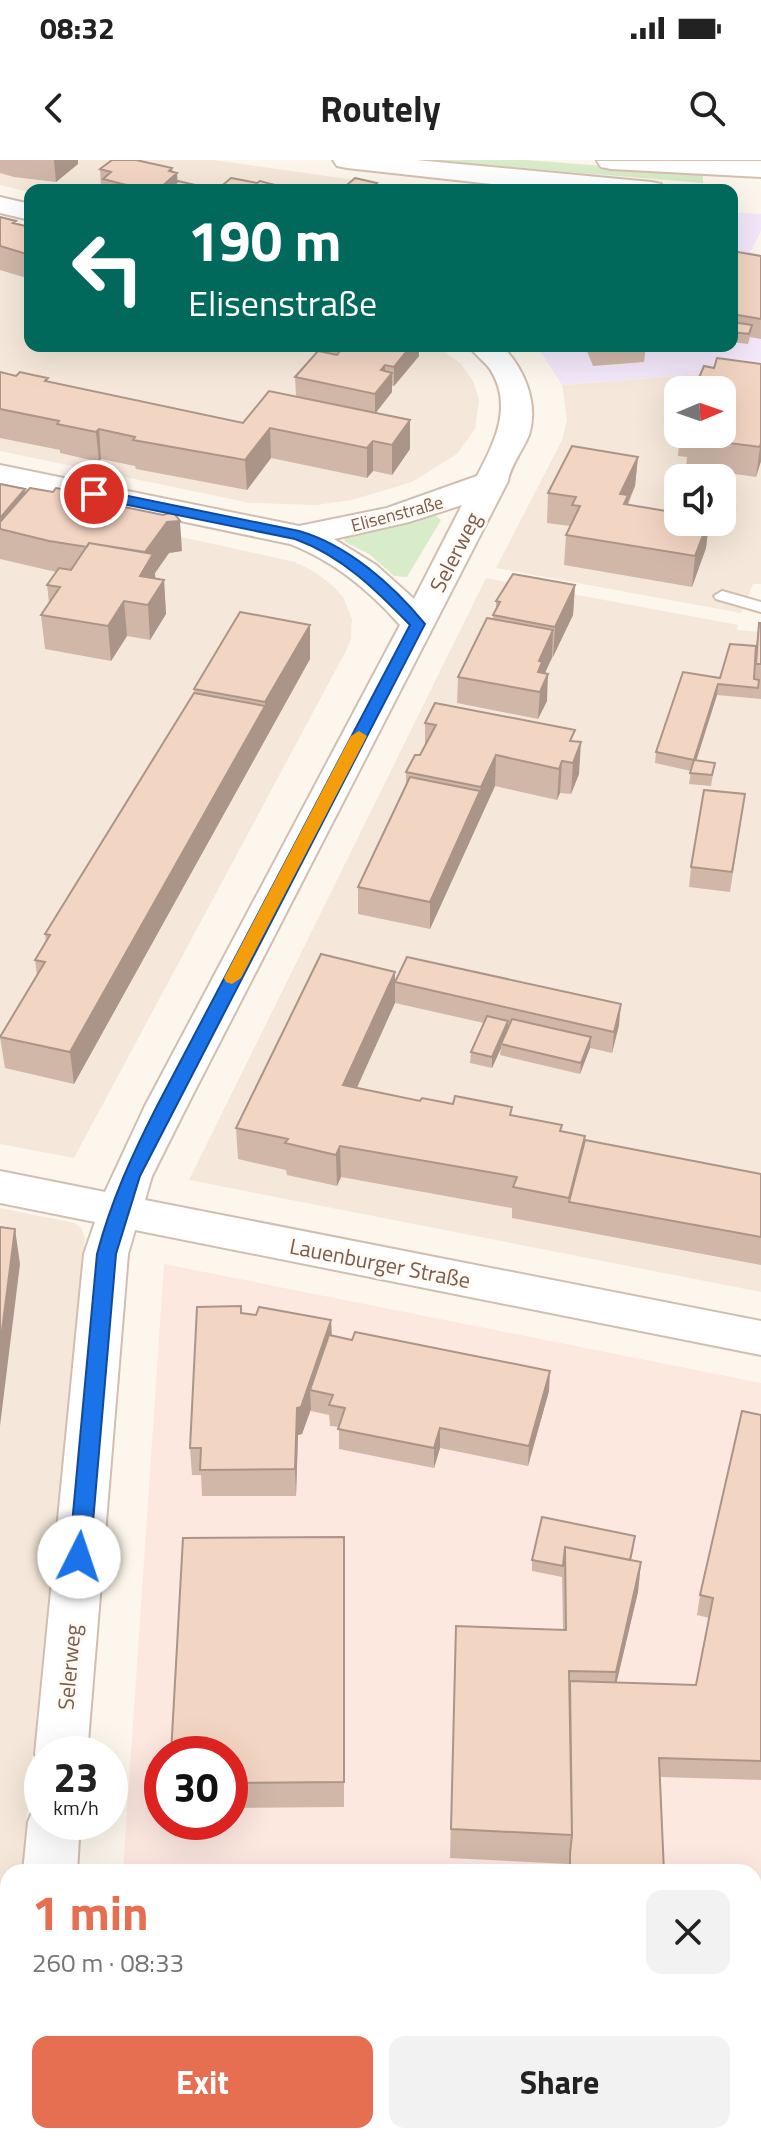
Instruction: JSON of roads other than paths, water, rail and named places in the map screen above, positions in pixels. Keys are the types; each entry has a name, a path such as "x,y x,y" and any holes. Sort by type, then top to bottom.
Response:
{"main road":[{"path":"347,160 581,184"},
{"path":"597,160 761,169"},
{"path":"738,194 761,195"}],"street":[{"path":"0,205 24,211"},
{"name":"Selerweg","path":"63,1736 106,1254 118,1210 131,1176 180,1079 492,481 514,433 518,413 514,383 492,352"},
{"name":"Elisenstraße","path":"0,474 299,536 345,557 394,597 418,624"},
{"name":"Elisenstraße","path":"299,536 419,510 492,481"},
{"name":"Lauenburger Straße","path":"0,1187 761,1338"},
{"path":"51,1864 53,1840"}],"lane":[{"path":"722,596 761,607"}]}
